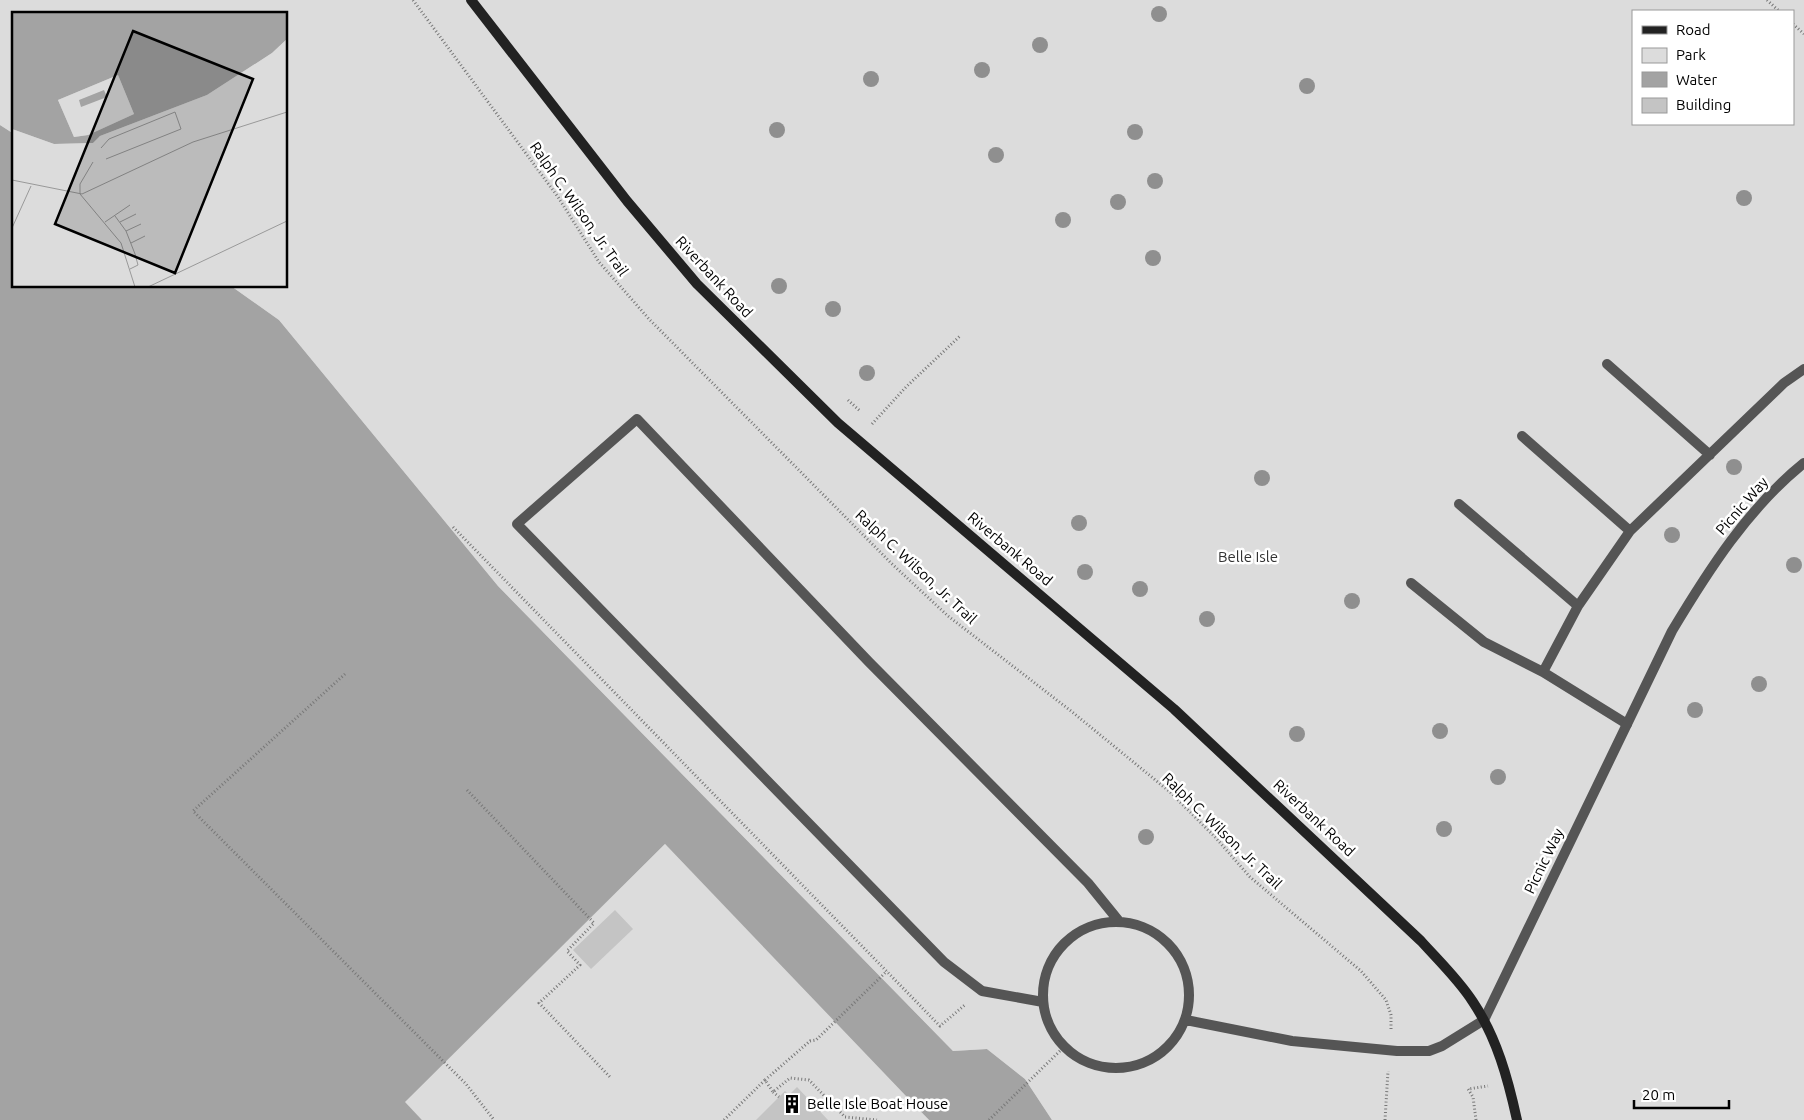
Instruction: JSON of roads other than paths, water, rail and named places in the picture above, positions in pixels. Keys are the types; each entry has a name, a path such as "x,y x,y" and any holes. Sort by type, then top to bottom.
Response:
{"street":[{"name":"Riverbank Road","path":"471,0 626,201 696,284 838,423 1174,709 1421,941 1454,978 1473,1002 1484,1020 1497,1048 1517,1120"},
{"path":"1608,364 1710,455"},
{"path":"1543,672 1578,606 1630,531 1784,383 1804,369"},
{"path":"1043,1002 982,991 944,962 517,524 636,419 869,662 1088,883 1118,920"},
{"path":"1522,436 1630,531"},
{"name":"Picnic Way","path":"1484,1020 1672,631 1706,574 1740,529 1787,477 1804,464"},
{"path":"1459,504 1578,606"},
{"path":"1411,583 1484,642 1543,672 1627,724"},
{"path":"1118,920 1145,926 1174,947 1188,975 1190,998 1186,1020 1174,1042 1156,1058 1133,1067 1108,1068 1085,1061 1064,1047 1054,1034 1046,1019 1043,1002 1044,978 1052,959 1071,936 1092,924 1118,920"},
{"path":"1186,1020 1292,1040 1390,1050 1429,1050 1442,1046 1484,1020"}],"water":[{"path":"0,125 12,133 12,288 234,288 279,320 498,586 953,1051 987,1049 1025,1079 1052,1120 929,1120 665,844 405,1102 422,1120 0,1120"}],"place":[{"name":"Belle Isle Boat House","path":"792,1104"}],"park label":[{"name":"Belle Isle","path":"1248,557"}]}
